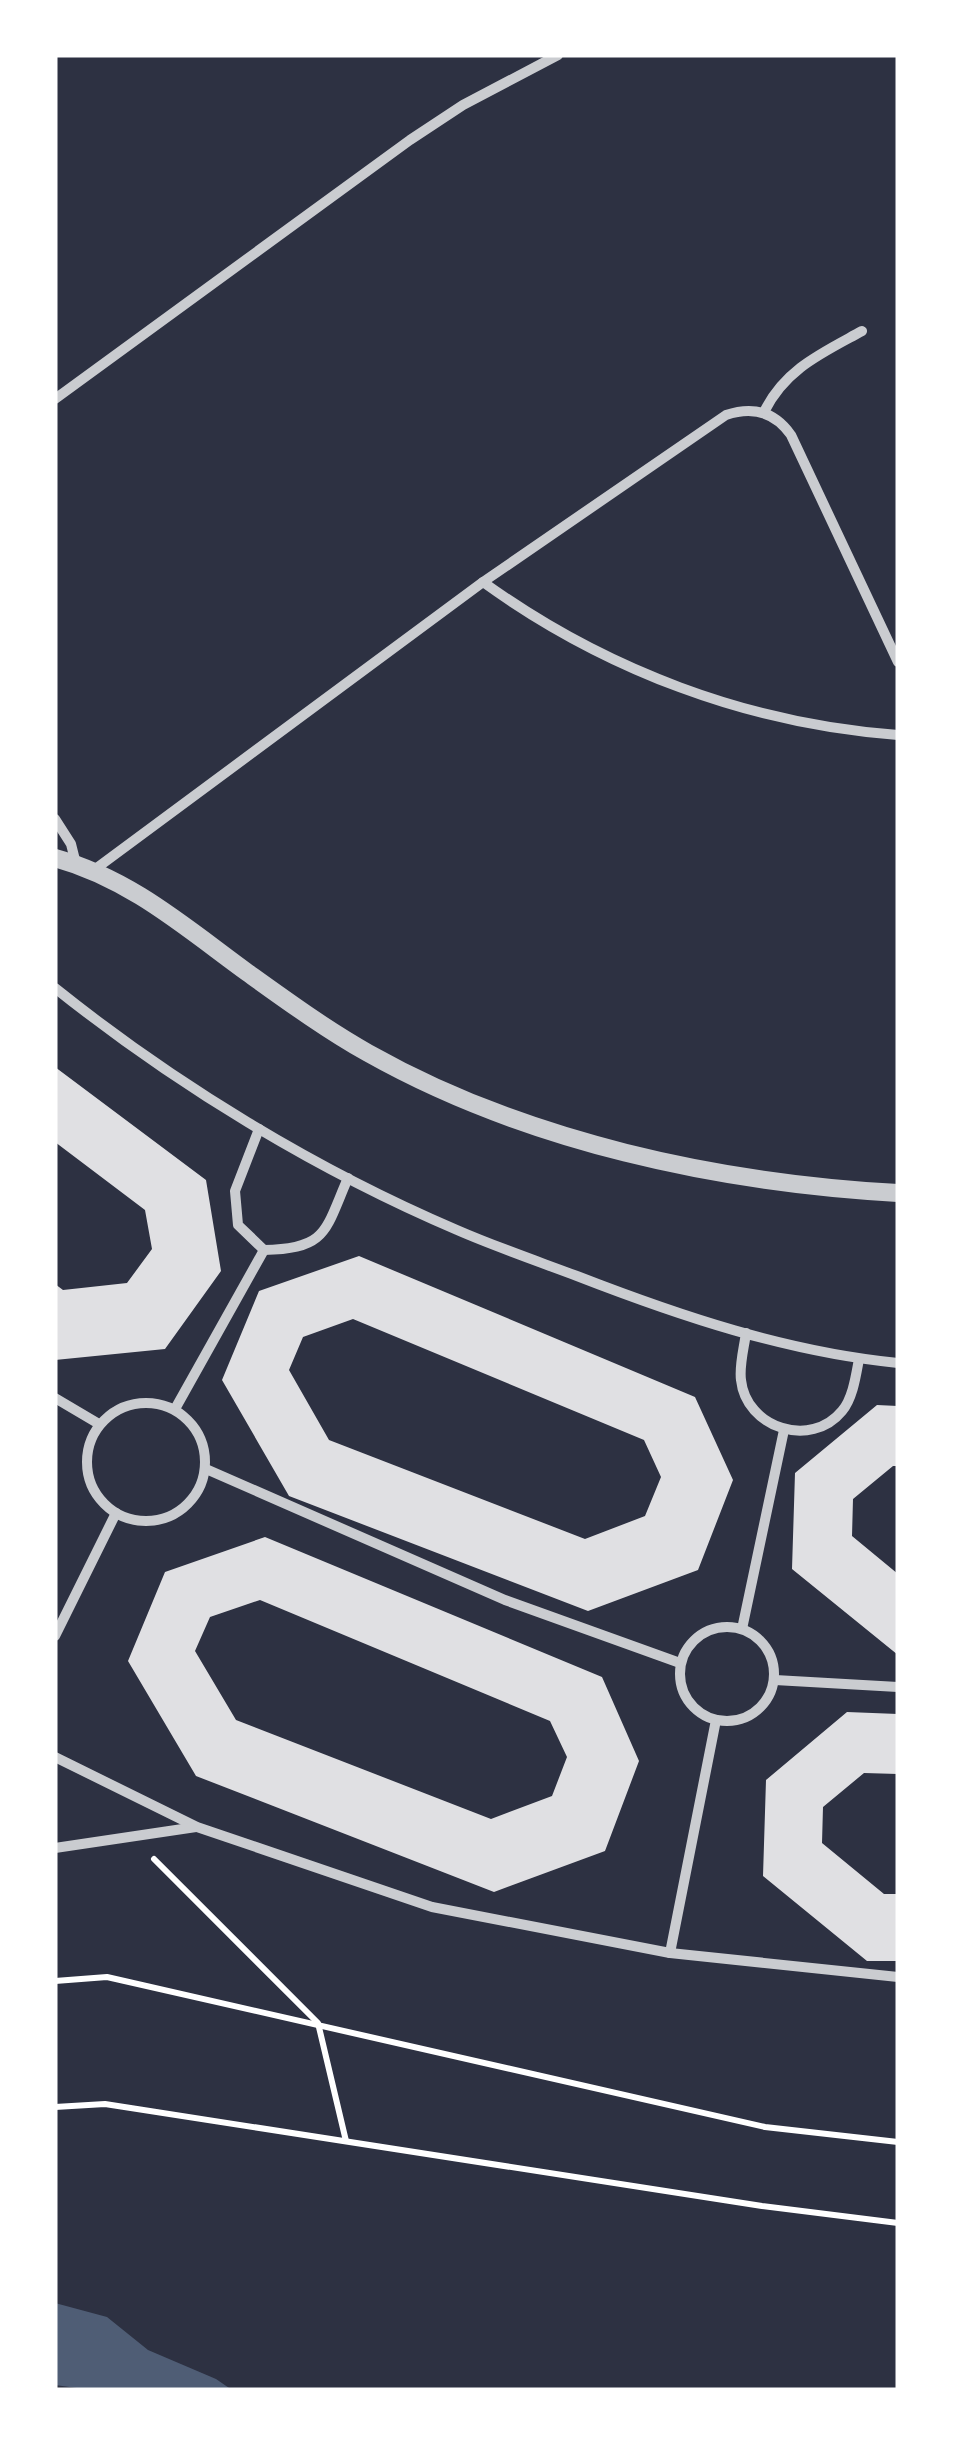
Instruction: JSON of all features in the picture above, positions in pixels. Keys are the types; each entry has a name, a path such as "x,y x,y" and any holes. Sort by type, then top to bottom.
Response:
{"street":[{"path":"55,399 410,140 463,104 558,55"},
{"path":"764,412 780,385 801,365 862,330"},
{"path":"85,867 484,582 726,415 738,411 764,412 792,435 898,662"},
{"path":"484,582 564,636 661,681 774,716 898,735"},
{"path":"55,819 85,867"},
{"path":"55,858 85,867 160,906 286,1000 369,1053 521,1120 671,1164 792,1184 898,1193"},
{"path":"55,988 98,1023 259,1128 348,1178 456,1230 661,1308 746,1334 859,1359 898,1363"},
{"path":"259,1128 235,1191 238,1225 264,1250 296,1250 323,1236 348,1178"},
{"path":"175,1409 264,1250"},
{"path":"746,1334 740,1379 747,1402 762,1420 784,1430 816,1429 842,1411 855,1382 859,1359"},
{"path":"55,1398 99,1424"},
{"path":"134,1403 155,1403 175,1409 200,1434 206,1469 201,1488 173,1516 154,1521 134,1520 116,1513 100,1500 88,1472 89,1442 99,1424 134,1403"},
{"path":"742,1629 784,1430"},
{"path":"206,1469 505,1600 680,1663"},
{"path":"55,1636 116,1513"},
{"path":"711,1629 742,1629 757,1636 768,1648 774,1664 770,1695 747,1717 732,1722 716,1720 702,1714 683,1692 680,1663 687,1648 711,1629"},
{"path":"774,1680 898,1687"},
{"path":"670,1952 716,1720"},
{"path":"55,1757 197,1826 432,1907 670,1952 898,1977"},
{"path":"55,1848 197,1826"}],"path":[{"path":"132,1837 318,2023 346,2141"},
{"path":"55,1980 107,1977 764,2127 898,2142"},
{"path":"55,2107 106,2104 762,2206 898,2223"}],"water":[{"path":"55,2303 107,2317 148,2350 216,2379 232,2390 91,2390 55,2385"}],"building":[{"path":"55,1067 206,1180 221,1271 165,1349 55,1360 55,1284 63,1290 127,1283 152,1249 145,1210 55,1142"},
{"path":"359,1256 695,1397 733,1480 698,1570 588,1611 289,1496 222,1380 259,1291","holes":["353,1319 644,1440 661,1477 645,1516 585,1539 329,1440 289,1370 303,1337"]},
{"path":"877,1405 898,1406 898,1466 853,1499 852,1536 898,1574 898,1655 792,1569 795,1473"},
{"path":"265,1537 602,1677 639,1761 605,1851 494,1892 196,1776 128,1661 165,1572","holes":["260,1600 550,1721 567,1757 552,1796 491,1819 236,1720 195,1651 210,1617"]},
{"path":"847,1712 898,1714 898,1774 864,1773 823,1807 822,1843 884,1894 898,1894 898,1961 867,1961 763,1876 766,1780"}]}
